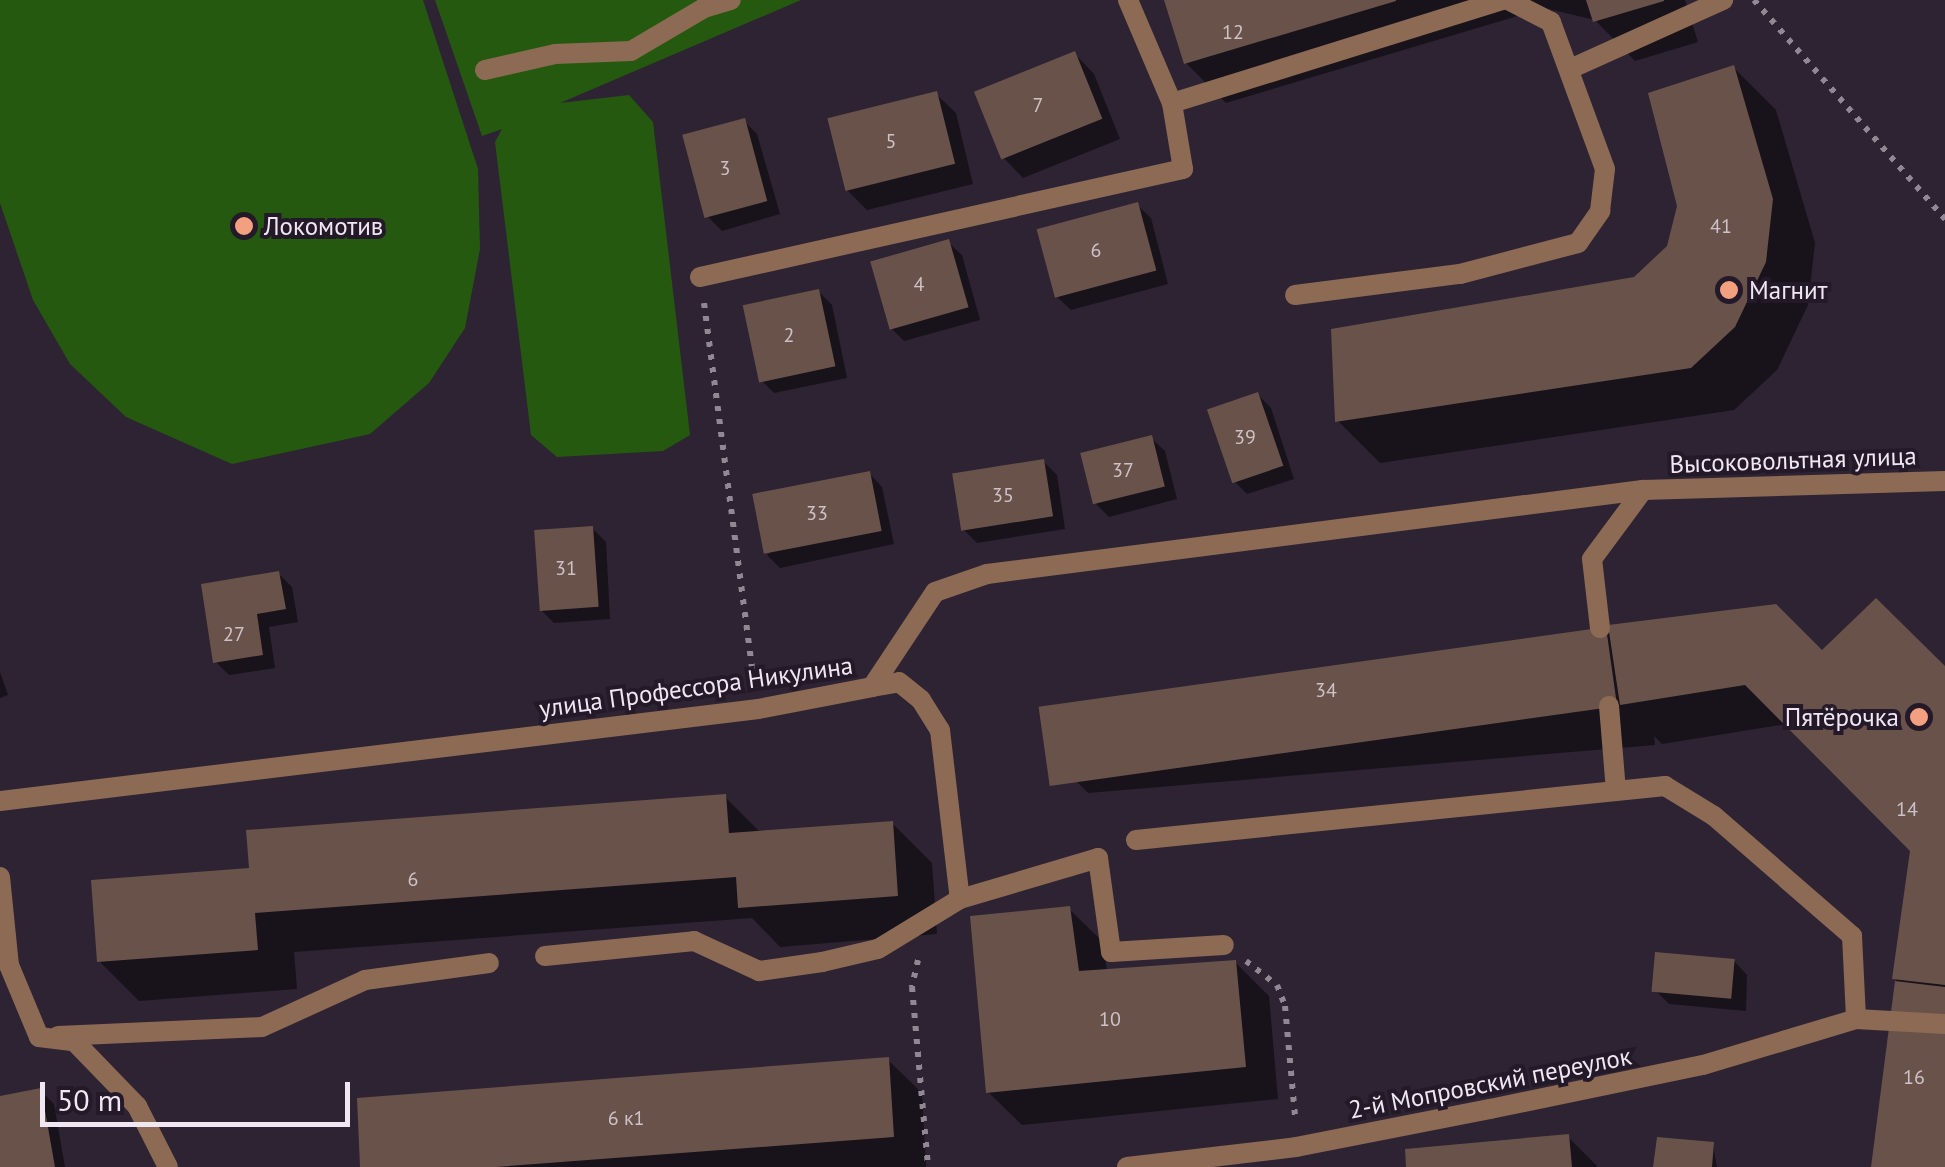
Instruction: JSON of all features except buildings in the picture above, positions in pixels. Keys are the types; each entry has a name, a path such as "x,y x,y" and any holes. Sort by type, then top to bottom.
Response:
{"street":[{"path":"485,70 555,54 630,51 704,8 731,0"},
{"path":"700,277 1182,170 1172,103 1128,0"},
{"path":"1172,103 1505,0 1551,22 1605,169 1600,211 1578,243 1460,274 1295,295"},
{"path":"1570,70 1723,0"},
{"name":"Высоковольтная улица","path":"1643,490 1945,481"},
{"path":"1600,628 1592,559 1643,490"},
{"name":"улица Профессора Никулина","path":"0,801 758,708 872,688 935,592 961,580 1643,490"},
{"path":"872,688 899,682 922,700 940,730 960,899"},
{"path":"1609,706 1616,792"},
{"path":"1136,840 1665,786 1687,798 1852,936 1856,1019"},
{"path":"545,956 694,941 759,971 878,950 960,899 1098,858 1112,952 1224,945"},
{"path":"0,877 9,965 39,1037"},
{"path":"39,1037 262,1027 365,980 489,962"},
{"name":"2-й Мопровский переулок","path":"1127,1167 1296,1148 1703,1065 1856,1019 1945,1024"},
{"path":"39,1037 74,1041 137,1106 168,1167"}],"path":[{"path":"1754,0 1945,219"},
{"path":"700,277 758,708"},
{"path":"926,922 912,987 928,1167"},
{"path":"1224,945 1277,984 1285,1006 1296,1148"}],"green space":[{"name":"Локомотив","path":"0,0 423,0 478,169 480,249 465,328 429,383 370,434 232,464 126,417 70,364 33,300 0,203"},
{"path":"435,0 801,0 560,103 629,95 653,122 690,435 663,451 557,457 531,435 495,142 502,129 482,136"}],"place":[{"name":"Локомотив","path":"244,226"},
{"name":"Магнит","path":"1729,290"},
{"name":"Пятёрочка","path":"1919,717"}]}
